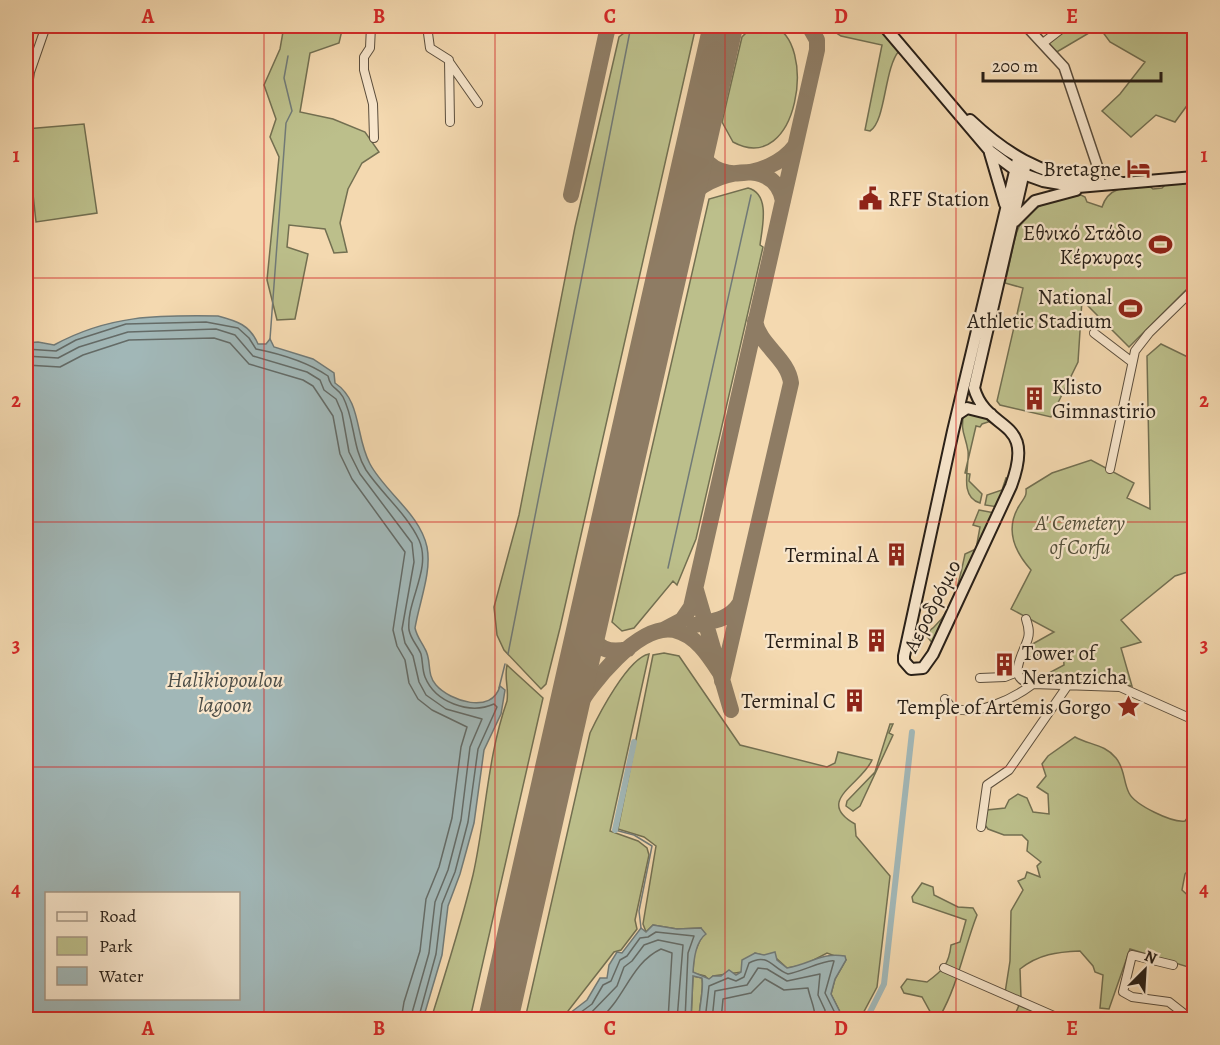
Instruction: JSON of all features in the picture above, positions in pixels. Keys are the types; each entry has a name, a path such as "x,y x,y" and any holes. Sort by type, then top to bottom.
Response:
{"main road":[{"path":"884,26 990,151 1001,186 1005,213"},
{"path":"943,95 1021,167"},
{"path":"990,151 1056,184 1094,185 1194,177"},
{"name":"Αεροδρόμιο","path":"1021,167 1005,213 985,315 974,388 981,402 1016,437 1019,454 1015,474 933,654 926,665 916,670 906,664 904,656 958,414 985,315 1010,229 1021,167"},
{"path":"1010,229 1022,211 1035,201 1094,185"},
{"path":"958,414 967,408 994,415"}],"street":[{"path":"26,100 33,61 46,26"},
{"path":"371,26 370,46 364,57 364,70 373,104 374,138"},
{"path":"427,26 430,48 446,55 478,103"},
{"path":"1026,26 1064,67 1099,171 1094,185"},
{"path":"1043,43 1065,26"},
{"path":"450,62 450,122"},
{"path":"1099,171 1123,183"},
{"path":"1110,469 1132,362 1144,338 1194,289"},
{"path":"1094,333 1132,362"},
{"path":"1026,619 1028,638 1017,666 1017,672 1023,681 1033,684 1120,687 1194,720"},
{"path":"980,678 1005,677 1017,672"},
{"path":"945,699 951,707 968,711 988,707 1033,684"},
{"path":"981,826 987,785 1009,770 1068,685"},
{"path":"1173,965 1132,956 1129,959 1123,992 1132,998 1169,1002 1192,1020"},
{"path":"944,968 1063,1020"}],"green space":[{"path":"770,25 786,36 795,55 797,78 794,102 786,125 773,141 756,148 733,142 722,122 742,37 753,26"},
{"path":"284,26 343,26 339,43 310,53 300,112 333,119 365,132 379,152 362,163 348,189 340,223 347,252 334,253 325,229 289,225 287,247 308,254 295,319 277,320 267,280 279,157 270,137 276,119 264,85 280,49"},
{"path":"633,26 696,26 560,628 546,684 541,689 504,650 497,635 494,607 519,515 575,227 619,37"},
{"path":"826,26 880,26 899,51 890,69 879,117 870,131 865,130 882,45 841,36"},
{"path":"1069,26 1194,26 1194,96 1175,122 1156,115 1131,137 1102,111 1120,94 1145,62 1110,42 1099,27 1055,53 1045,43"},
{"path":"84,124 97,213 36,222 26,129"},
{"name":"National Athletic Stadium","path":"1194,181 1194,282 1129,347 1082,300 1078,362 1051,417 1000,405 997,401 1023,288 1005,283 1013,245 1022,220 1042,205 1058,200 1081,195 1087,202 1102,207 1109,195 1121,189 1149,186 1153,189 1162,188 1166,184"},
{"path":"748,188 755,191 762,204 763,221 760,245 763,247 696,539 677,585 673,581 634,628 622,631 612,622 709,199"},
{"name":"A' Cemetery of Corfu","path":"1161,344 1194,360 1194,570 1175,576 1121,620 1141,642 1121,648 1132,686 1111,683 1044,681 1047,674 1064,665 1063,649 1029,657 1029,646 1054,632 1011,609 1031,570 1013,540 1015,515 1025,496 1026,489 1052,473 1091,460 1134,483 1127,498 1150,509 1147,356"},
{"path":"970,411 994,420 980,427 976,426 968,461 963,424 964,413"},
{"path":"994,420 1012,436 1017,461 1007,491 998,507 985,505 987,495 1002,490 1006,478 1010,479 1015,452 1012,440"},
{"path":"967,473 970,474 969,481 982,494 980,503 973,500 969,494"},
{"path":"979,510 995,513 934,645 925,634 942,618 953,598 965,554 976,549 980,527 973,525"},
{"path":"664,653 679,656 740,745 827,767 835,763 838,752 872,760 867,769 844,792 839,808 844,816 855,824 856,836 890,876 877,987 860,1019 837,1019 840,1012 831,994 835,979 846,960 827,953 804,965 787,968 777,959 755,953 742,965 742,972 713,976 709,980 705,976 693,973 694,954 702,936 701,928 677,929 653,925 646,932 643,924 656,846 644,837 618,829 653,655"},
{"path":"649,654 610,831 638,841 647,848 649,855 635,920 637,929 621,950 614,952 568,1011 568,1019 525,1019 590,733 623,676 632,665"},
{"path":"507,665 543,698 470,1019 431,1019 473,875 495,744 507,701"},
{"path":"890,724 893,724 889,733 893,735 860,806 853,811 846,806 847,801 875,772"},
{"path":"1075,737 1112,753 1121,766 1129,793 1146,808 1179,821 1185,821 1194,809 1194,864 1185,874 1182,890 1194,901 1194,959 1188,967 1130,949 1109,1009 1100,1008 1103,975 1095,972 1093,966 1080,951 1041,957 1020,969 1021,998 1057,1019 1013,1019 1020,1003 1005,993 1010,961 1011,911 1023,890 1018,881 1025,878 1027,872 1040,877 1037,866 1041,862 1027,851 1028,841 1022,835 1004,835 988,829 985,825 987,810 1005,808 1009,800 1018,794 1027,798 1033,812 1049,814 1048,794 1037,787 1046,776 1042,764 1048,756"},
{"path":"922,883 933,887 934,895 958,907 973,908 977,915 956,979 940,1016 932,1015 922,997 904,993 901,987 907,979 927,982 941,971 949,958 951,945 960,942 966,920 913,902 912,897"},
{"path":"693,976 702,978 702,988 699,1019 691,1020"}],"water":[{"name":"Halikiopoulou lagoon","path":"218,316 247,328 258,344 266,344 270,339 274,347 313,359 334,373 335,383 350,399 354,409 370,464 417,524 427,547 428,567 415,628 427,653 433,681 442,691 470,702 480,703 489,700 496,695 500,686 505,690 501,714 484,750 474,823 460,874 448,906 442,955 423,1019 26,1019 26,343 38,342 54,345 74,335 114,322 154,317"},
{"path":"653,925 677,929 701,928 706,934 698,945 693,972 709,979 713,976 721,976 729,970 736,975 741,972 742,960 755,953 764,955 775,952 777,960 787,968 822,957 845,956 846,960 835,979 831,994 840,1012 837,1019 699,1019 702,978 693,976 691,1019 570,1019 570,1013 587,1000 600,978 607,978 609,965 617,952 622,953 641,928 646,932"}],"waterway":[{"path":"508,654 630,31"},
{"path":"270,339 286,123 292,111 284,78 288,56"},
{"path":"668,568 751,195"},
{"path":"499,688 505,664"},
{"path":"866,1020 884,984 912,732"},
{"path":"615,830 634,742"},
{"path":"615,830 634,835 652,846 639,911 641,928"}],"taxiway":[{"path":"571,195 607,31 611,26"},
{"path":"665,629 682,620 691,607 817,50 817,40 809,26"},
{"path":"699,131 701,150 709,163 721,171 753,172 784,157 795,146"},
{"path":"682,207 703,186 735,173 751,172 766,176 777,186 783,201"},
{"path":"722,681 791,383 785,366 762,337 755,321"},
{"path":"696,590 731,710"},
{"path":"695,625 726,616 740,603"},
{"path":"591,606 590,626 595,641 607,650 628,649"},
{"path":"556,764 569,724 582,700 617,658 631,645 646,636 660,630 674,630 689,636 701,647 720,673"}],"runway":[{"path":"498,1020 723,26"}],"place":[{"name":"Bretagne","path":"1139,169"},
{"name":"RFF Station","path":"870,199"},
{"name":"Εθνικό Στάδιο Κέρκυρας","path":"1160,245"},
{"name":"National Athletic Stadium","path":"1130,309"},
{"name":"Klisto Gimnastirio","path":"1034,399"},
{"name":"Terminal A","path":"897,555"},
{"name":"Terminal B","path":"877,641"},
{"name":"Tower of Nerantzicha","path":"1004,665"},
{"name":"Terminal C","path":"854,701"},
{"name":"Temple of Artemis Gorgo","path":"1129,707"}]}
